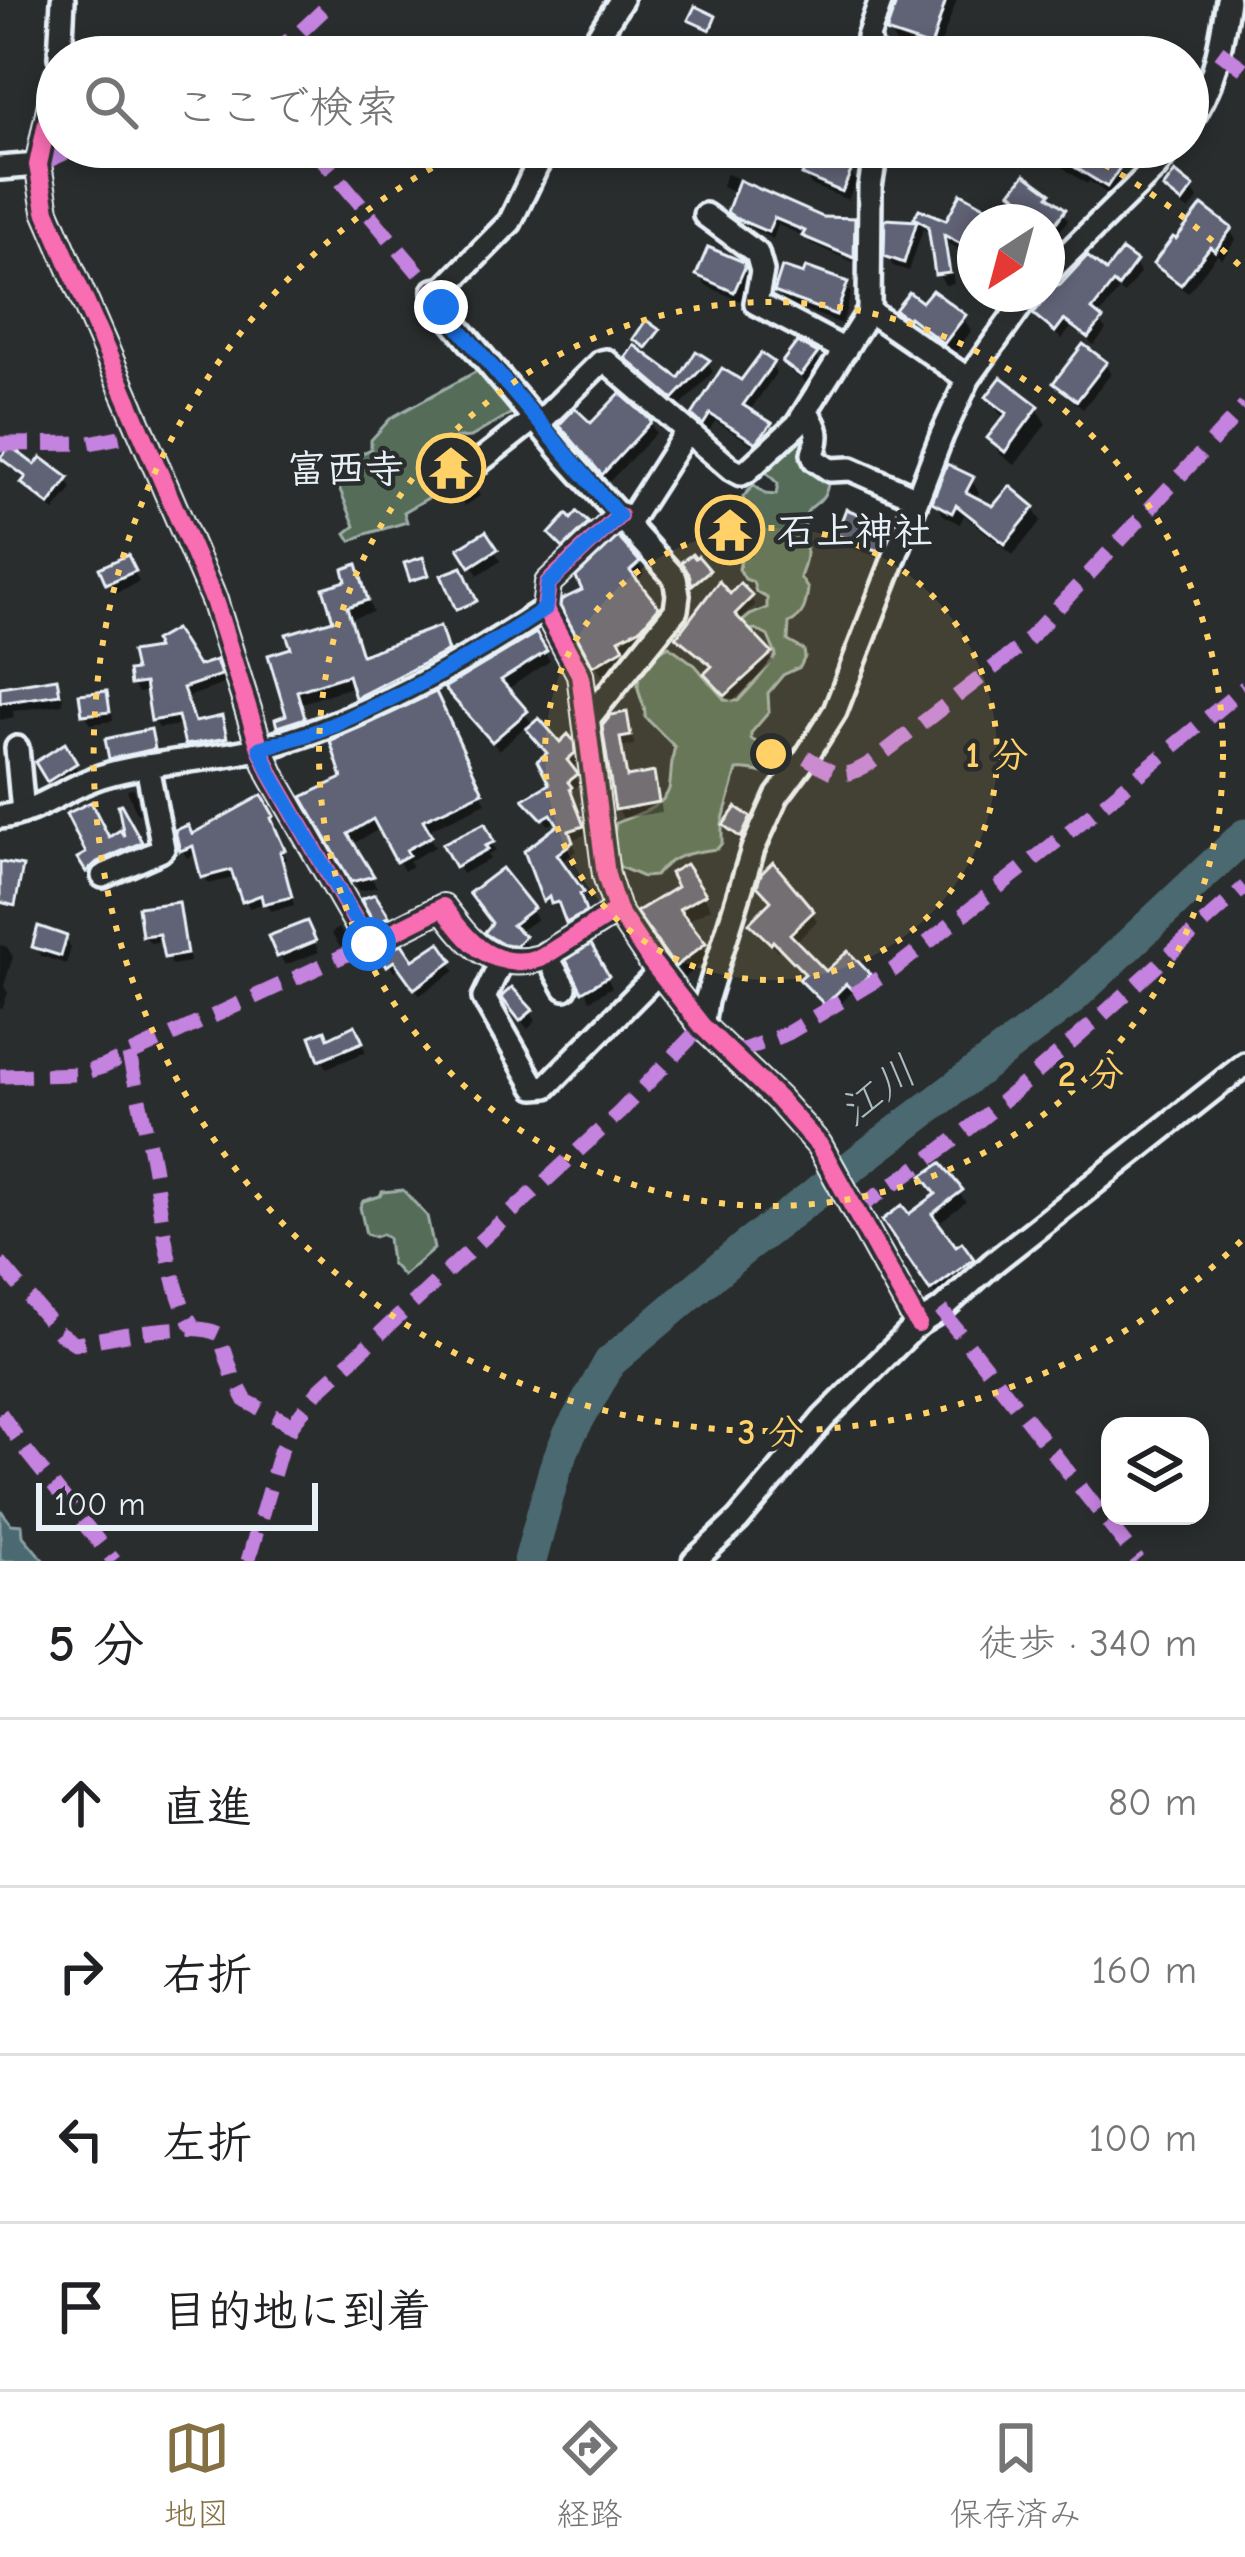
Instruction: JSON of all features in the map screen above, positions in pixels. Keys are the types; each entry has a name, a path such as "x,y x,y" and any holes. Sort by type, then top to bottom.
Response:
{"street":[{"path":"61,36 63,0"},
{"path":"598,36 621,0"},
{"path":"868,36 881,0"},
{"path":"1209,83 1228,0"},
{"path":"0,168 36,165"},
{"path":"39,168 46,211 214,600 260,748 369,944 443,907 464,936 487,953 502,960 530,961 616,910"},
{"path":"536,168 510,222 437,299 536,421 675,578 676,610 588,719"},
{"path":"479,462 606,361 741,474 797,425 869,311 874,168"},
{"path":"1065,256 1155,168"},
{"path":"705,215 757,253 762,271 757,303 845,350"},
{"path":"869,311 968,380"},
{"path":"702,1026 754,849 777,796 835,711 941,435 968,380 1016,312"},
{"path":"807,412 818,431 815,460 830,470 851,470 917,498"},
{"path":"687,431 623,521 548,584 545,609 580,674 606,875 616,910 659,972 702,1026 819,1145 918,1324"},
{"path":"17,748 11,815 98,777 260,748 320,730 422,683 545,609"},
{"path":"103,876 163,848 147,766"},
{"path":"546,954 565,988"},
{"path":"502,960 484,998 535,1087 547,1086 659,972"},
{"path":"694,1561 738,1520 824,1418 918,1324 1245,1064"}],"green space":[{"path":"481,369 515,411 415,461 435,494 404,512 407,522 351,541 346,533 355,526 331,468 371,449 371,440 391,418"},
{"path":"806,428 828,482 806,516 806,553 800,577 808,589 801,613 789,623 788,641 804,650 805,657 800,667 783,675 768,693 769,712 751,733 751,739 768,749 780,750 785,762 775,775 737,770 717,849 682,856 655,876 643,877 620,867 612,848 616,823 666,796 675,747 645,717 640,673 669,646 695,665 725,700 738,701 773,660 776,655 768,636 755,629 743,632 738,625 767,608 767,598 756,592 739,569 742,554 757,538 743,497 754,485 765,494 776,495 778,484 766,472"},
{"path":"403,1190 427,1216 434,1249 403,1276 391,1263 388,1238 366,1234 360,1207 382,1192"}],"water":[{"path":"0,1509 11,1524 22,1525 23,1536 44,1561 0,1561"}],"building":[{"path":"897,0 946,0 935,36 886,32"},
{"path":"695,6 716,16 710,30 688,20"},
{"path":"805,168 852,169 842,192 802,175"},
{"path":"1076,168 1120,168 1107,187"},
{"path":"1175,172 1194,187 1182,203 1163,188"},
{"path":"1025,174 1059,204 1028,204 1011,192"},
{"path":"739,180 823,217 855,218 854,258 774,218 768,232 735,218 727,212"},
{"path":"961,193 981,204 957,204 957,242 944,235 950,273 935,275 928,226 914,218 919,209 946,220"},
{"path":"1202,205 1232,228 1215,251 1210,247 1181,285 1153,264"},
{"path":"885,219 917,221 904,263 884,256"},
{"path":"708,247 744,262 734,292 696,275"},
{"path":"1122,250 1137,261 1092,310 1103,319 1088,338 1064,320 1055,332 1033,314 1065,312 1065,280 1087,256 1106,271"},
{"path":"782,267 803,274 806,267 848,282 836,315 774,292"},
{"path":"932,290 966,315 944,344 895,310 909,292 922,302"},
{"path":"646,320 660,330 646,348 633,339"},
{"path":"797,342 818,353 801,376 782,362"},
{"path":"1083,344 1107,362 1077,401 1053,383"},
{"path":"634,345 679,378 696,351 710,360 673,399 625,358"},
{"path":"761,353 774,362 743,405 772,423 756,443 710,414 703,425 692,415 722,368 741,380"},
{"path":"1001,377 1039,406 1005,452 987,438 1007,413 986,397"},
{"path":"620,393 652,421 602,475 559,425 575,408 591,423"},
{"path":"10,446 35,465 41,457 69,478 49,505 21,483 26,477 0,458"},
{"name":"富西寺","path":"450,447 477,485 457,498 433,460"},
{"path":"947,464 974,477 966,492 993,506 1010,486 1035,507 1005,544 956,505 952,513 932,502"},
{"name":"石上神社","path":"722,505 752,538 743,549 707,523"},
{"path":"846,509 888,525 878,551 836,535"},
{"path":"577,512 589,523 563,548 549,534 567,514 571,519"},
{"path":"486,531 498,549 470,567 458,548"},
{"path":"618,537 640,562 630,571 659,607 641,628 619,639 624,648 593,666 561,600 582,590 576,577"},
{"path":"692,554 710,570 692,585 681,562"},
{"path":"128,555 136,571 106,584 99,568"},
{"path":"423,557 429,575 410,581 404,563"},
{"path":"357,564 368,600 347,607 362,655 440,626 448,651 355,698 348,675 297,691 305,718 277,727 275,719 286,715 268,655 291,648 286,634 333,620 323,588 346,581 343,569"},
{"path":"462,567 477,601 456,610 441,575"},
{"path":"719,581 730,594 740,583 753,596 735,614 772,653 725,696 704,674 712,666 676,637"},
{"path":"175,629 198,666 216,660 221,675 183,688 195,722 222,716 227,738 185,745 178,716 151,721 145,683 130,685 128,671 135,670 131,652 157,648 154,641"},
{"path":"536,633 547,651 501,680 528,711 492,742 444,688"},
{"path":"57,678 60,694 0,703 0,687"},
{"path":"107,691 110,712 82,715 79,694"},
{"path":"436,692 483,792 423,820 432,836 406,850 409,855 396,862 373,819 348,834 374,876 351,882 302,797 342,778 330,741"},
{"path":"627,712 631,736 620,738 627,777 654,772 659,802 615,810 602,726 611,715"},
{"path":"539,718 560,742 568,734 574,741 575,753 567,760 578,774 568,782 584,826 569,831 573,842 557,854 584,892 580,894 586,912 566,923 558,902 551,904 549,897 543,902 524,851 558,825 551,814 542,819 523,799 549,784 537,761 547,753 526,729"},
{"path":"151,729 155,749 109,759 105,739"},
{"path":"65,743 77,763 47,782 35,762"},
{"path":"262,795 285,850 280,852 292,897 263,904 261,895 242,902 231,870 201,878 193,846 180,851 175,830 188,825 192,834"},
{"path":"91,802 109,837 120,830 124,836 121,804 142,842 97,862 86,872 77,858 86,853 66,814"},
{"path":"736,807 751,817 741,838 723,825"},
{"path":"485,823 494,842 455,867 442,844"},
{"path":"0,862 23,866 15,906 0,902"},
{"path":"773,862 814,911 790,934 826,971 848,951 870,974 853,991 846,984 825,1005 799,979 805,974 749,923 771,901 757,886"},
{"path":"686,864 706,894 679,909 706,943 675,967 636,912 677,887 670,873"},
{"path":"502,868 534,908 512,925 525,936 516,946 484,933 492,923 469,893"},
{"path":"375,894 389,916 375,924 361,899"},
{"path":"179,902 187,954 164,958 159,934 142,936 138,907"},
{"path":"307,921 316,941 277,957 268,936"},
{"path":"38,926 67,936 61,956 32,947"},
{"path":"440,942 453,961 414,989 394,961 387,966 380,955 402,944 413,960"},
{"path":"591,944 609,976 582,992 566,960"},
{"path":"512,987 533,1010 520,1021 501,997"},
{"path":"355,1025 363,1042 319,1060 310,1036 325,1030 328,1038"},
{"path":"941,1163 963,1190 932,1214 956,1246 962,1242 974,1259 930,1291 882,1220 902,1205 909,1214 936,1194 922,1176"}],"waterway":[{"name":"江川","path":"530,1561 555,1469 610,1362 743,1249 1070,1000 1245,835"}],"marked path":[{"path":"296,36 334,0"},
{"path":"1219,51 1245,70"},
{"path":"330,168 434,291 441,307"},
{"path":"806,757 838,774 861,768 1024,644 1245,406"},
{"path":"0,444 89,443 140,433"},
{"path":"733,1054 788,1033 893,970 1245,687"},
{"path":"856,1209 1008,1097 1245,887"},
{"path":"0,1076 80,1074 105,1066 369,944"},
{"path":"248,1561 280,1452 292,1425 319,1390 620,1112 702,1026"},
{"path":"129,1055 172,1272 194,1327"},
{"path":"0,1263 58,1332 75,1343 170,1329 219,1334 246,1401 292,1425"},
{"path":"941,1310 1138,1561"},
{"path":"0,1413 114,1561"}],"cycle path":[{"path":"39,168 46,211 214,600 260,748 369,944 443,907 483,951 508,961 524,961 541,958 617,910"},
{"path":"619,516 548,583 545,609 580,674 606,875 617,910 702,1026 819,1145 918,1324"}],"place":[{"name":"富西寺","path":"451,468"},
{"name":"石上神社","path":"730,530"}],"route":[{"path":"369,944 260,748 320,730 422,683 502,637 545,609 548,584 619,516 441,307"}]}
